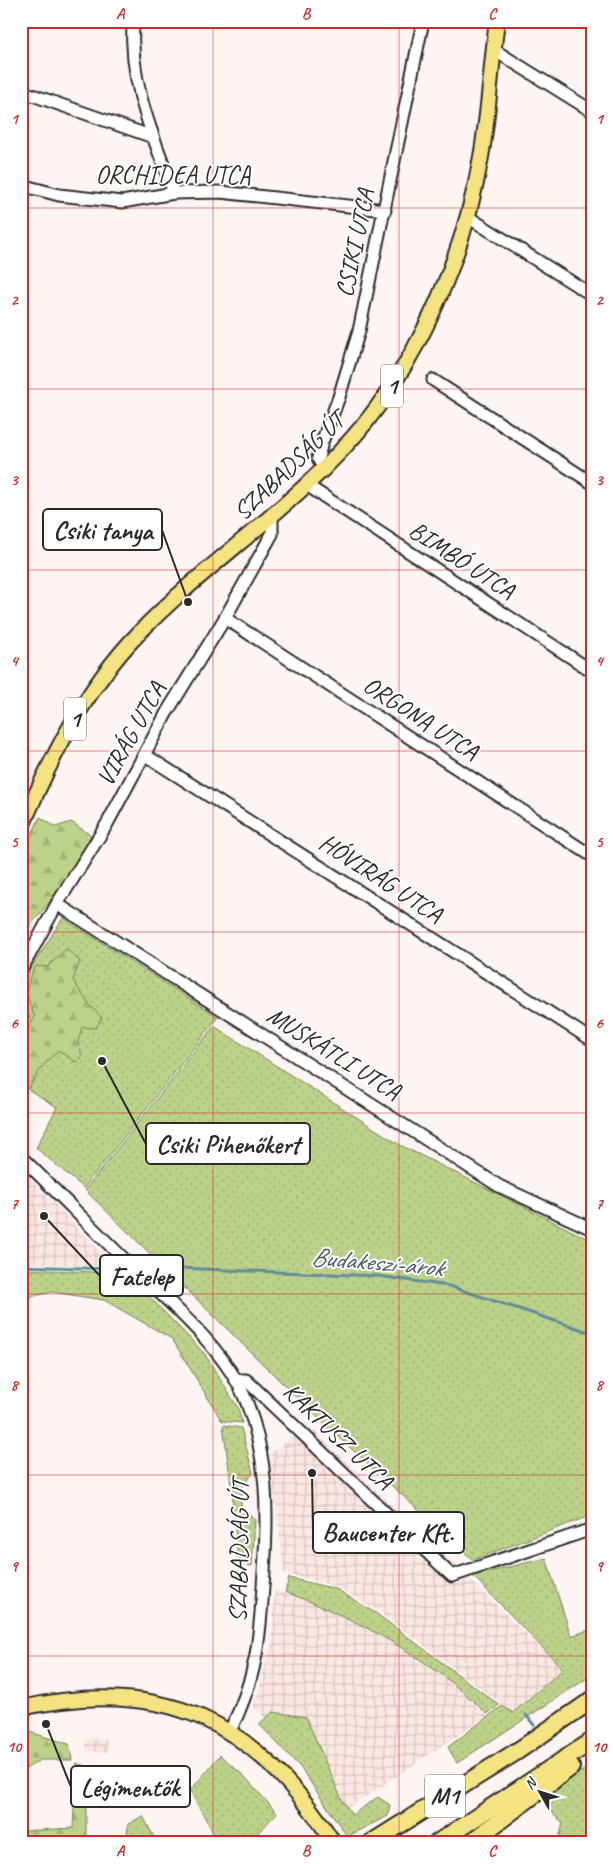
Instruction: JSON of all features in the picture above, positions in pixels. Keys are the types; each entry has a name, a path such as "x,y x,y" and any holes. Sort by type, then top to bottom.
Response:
{"highway":[{"name":"M1","path":"371,1843 526,1746 592,1700"},
{"name":"M1","path":"437,1843 551,1775 592,1741"},
{"path":"475,1840 551,1775 592,1749"}],"main road":[{"name":"SZABADSÁG ÚT","path":"21,829 25,810 68,732 92,692 120,654 159,614 308,486 324,470 367,420 410,356 436,302 468,217 481,156 497,21"},
{"path":"21,1708 88,1697 147,1700 183,1709 230,1731 277,1769 296,1789 334,1843"}],"street":[{"path":"133,21 133,54 138,93 174,193"},
{"name":"CSIKI UTCA","path":"324,470 318,458 359,331 423,21"},
{"path":"494,50 592,111"},
{"path":"21,91 154,137"},
{"name":"ORCHIDEA UTCA","path":"21,185 59,195 122,202 174,193 220,192 385,210"},
{"path":"468,217 592,295"},
{"path":"433,380 592,483"},
{"name":"BIMBÓ UTCA","path":"308,486 592,670"},
{"name":"VIRÁG UTCA","path":"21,970 57,904 107,824 167,712 225,618 272,534 272,517"},
{"name":"ORGONA UTCA","path":"225,618 592,856"},
{"name":"HÓVIRÁG UTCA","path":"145,755 592,1040"},
{"name":"MUSKÁTLI UTCA","path":"57,904 499,1186 592,1229"},
{"name":"SZABADSÁG ÚT","path":"21,1157 176,1309 214,1351 236,1380 247,1402 256,1430 266,1486 268,1514 260,1642 249,1688 230,1731"},
{"name":"KAKTUSZ UTCA","path":"236,1380 246,1380 452,1576 592,1530"}],"shaded area":[{"path":"21,1169 114,1266 21,1263"},
{"path":"308,1425 563,1669 513,1713 378,1611 337,1587 284,1573 270,1454"},
{"path":"275,1590 325,1608 399,1646 460,1690 487,1716 344,1811 313,1768 254,1707 271,1645"},
{"path":"86,1739 108,1739 108,1752 86,1752"}],"green space":[{"path":"40,817 56,827 71,822 91,835 60,888 21,935 21,857"},
{"path":"63,918 218,1017 84,1188 36,1148 57,1107 21,1085 21,1036 30,1017 21,1005 21,983"},
{"path":"66,949 80,961 73,980 87,1002 102,1018 96,1028 82,1027 78,1042 82,1056 76,1062 58,1050 41,1068 29,1088 21,1083 21,1043 35,1017 27,991 29,980 36,966 47,967"},
{"path":"214,1026 400,1145 592,1241 592,1515 473,1560 321,1421 85,1190"},
{"path":"21,1269 122,1273 139,1286 204,1353 238,1408 242,1423 222,1421 172,1339 104,1300 52,1292 21,1299"},
{"path":"223,1425 241,1428 253,1473 242,1488 241,1505 255,1520 252,1566 238,1563 232,1492"},
{"path":"546,1558 571,1636 592,1629 592,1675 457,1763 448,1747 502,1706 513,1713 563,1669 473,1576"},
{"path":"289,1578 336,1589 377,1614 499,1705 487,1714 442,1675 418,1658 367,1628 285,1592"},
{"path":"273,1712 306,1717 341,1798 352,1815 378,1797 390,1805 388,1816 347,1836 300,1767 259,1724"},
{"path":"29,1732 69,1744 72,1760 40,1760 21,1772 21,1733"},
{"path":"220,1755 245,1777 277,1813 248,1843 219,1843 190,1791"},
{"path":"76,1763 86,1766 86,1843 21,1843 21,1831 73,1828"},
{"path":"592,1764 592,1843 562,1843 560,1835 563,1823 549,1810 555,1790"},
{"path":"143,1816 157,1843 129,1843 127,1838 128,1824"}],"waterway":[{"name":"Budakeszi-árok","path":"21,1266 111,1269"},
{"name":"Budakeszi-árok","path":"152,1267 378,1276 449,1286 592,1333"},
{"path":"526,1715 534,1725"}],"place":[{"name":"Csiki tanya","path":"188,602"},
{"name":"Csiki Pihenőkert","path":"102,1061"},
{"name":"Fatelep","path":"44,1216"},
{"name":"Baucenter Kft.","path":"312,1473"},
{"name":"Légimentők","path":"46,1724"}]}
